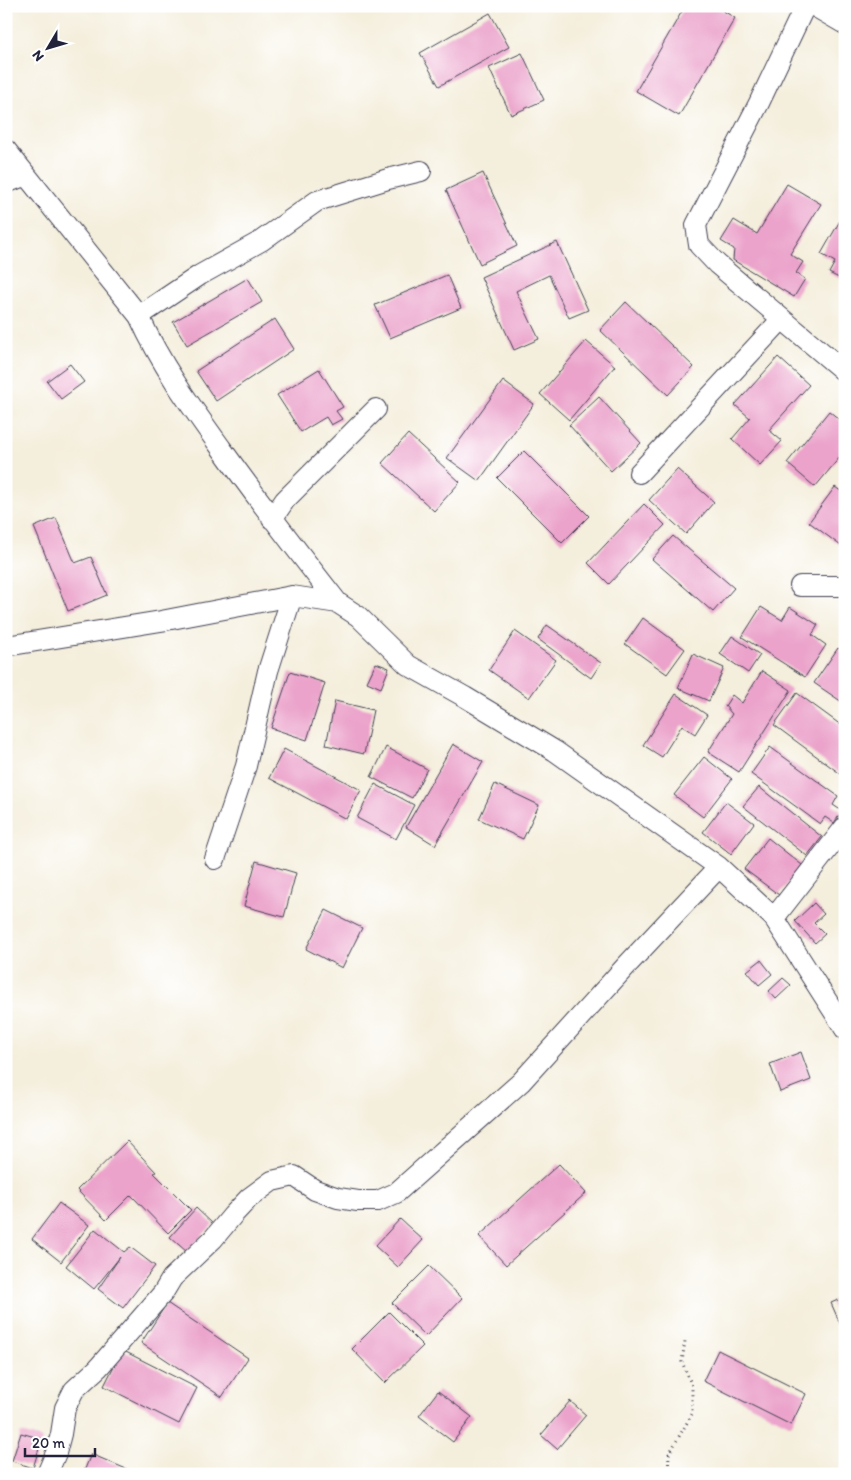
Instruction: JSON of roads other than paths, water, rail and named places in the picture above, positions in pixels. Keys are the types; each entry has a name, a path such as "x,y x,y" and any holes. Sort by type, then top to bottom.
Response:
{"street":[{"path":"805,6 759,103 696,224 699,245 717,264 845,372"},
{"path":"814,6 845,24"},
{"path":"6,150 138,316 151,344 177,386 272,519 338,603 358,616 408,665 555,751 720,867 774,918 845,1029"},
{"path":"138,316 200,276 261,241 317,201 421,171"},
{"path":"6,183 26,175"},
{"path":"640,473 782,320"},
{"path":"272,519 285,500 376,409"},
{"path":"800,586 845,586"},
{"path":"6,646 161,621 292,596 338,603"},
{"path":"215,859 246,766 268,671 292,596"},
{"path":"774,918 845,827"},
{"path":"47,1474 56,1453 61,1434 64,1408 74,1390 98,1368 163,1293 172,1278 213,1239 249,1198 272,1181 294,1176 315,1190 338,1198 378,1201 396,1193 521,1082 627,965 720,867"}]}
